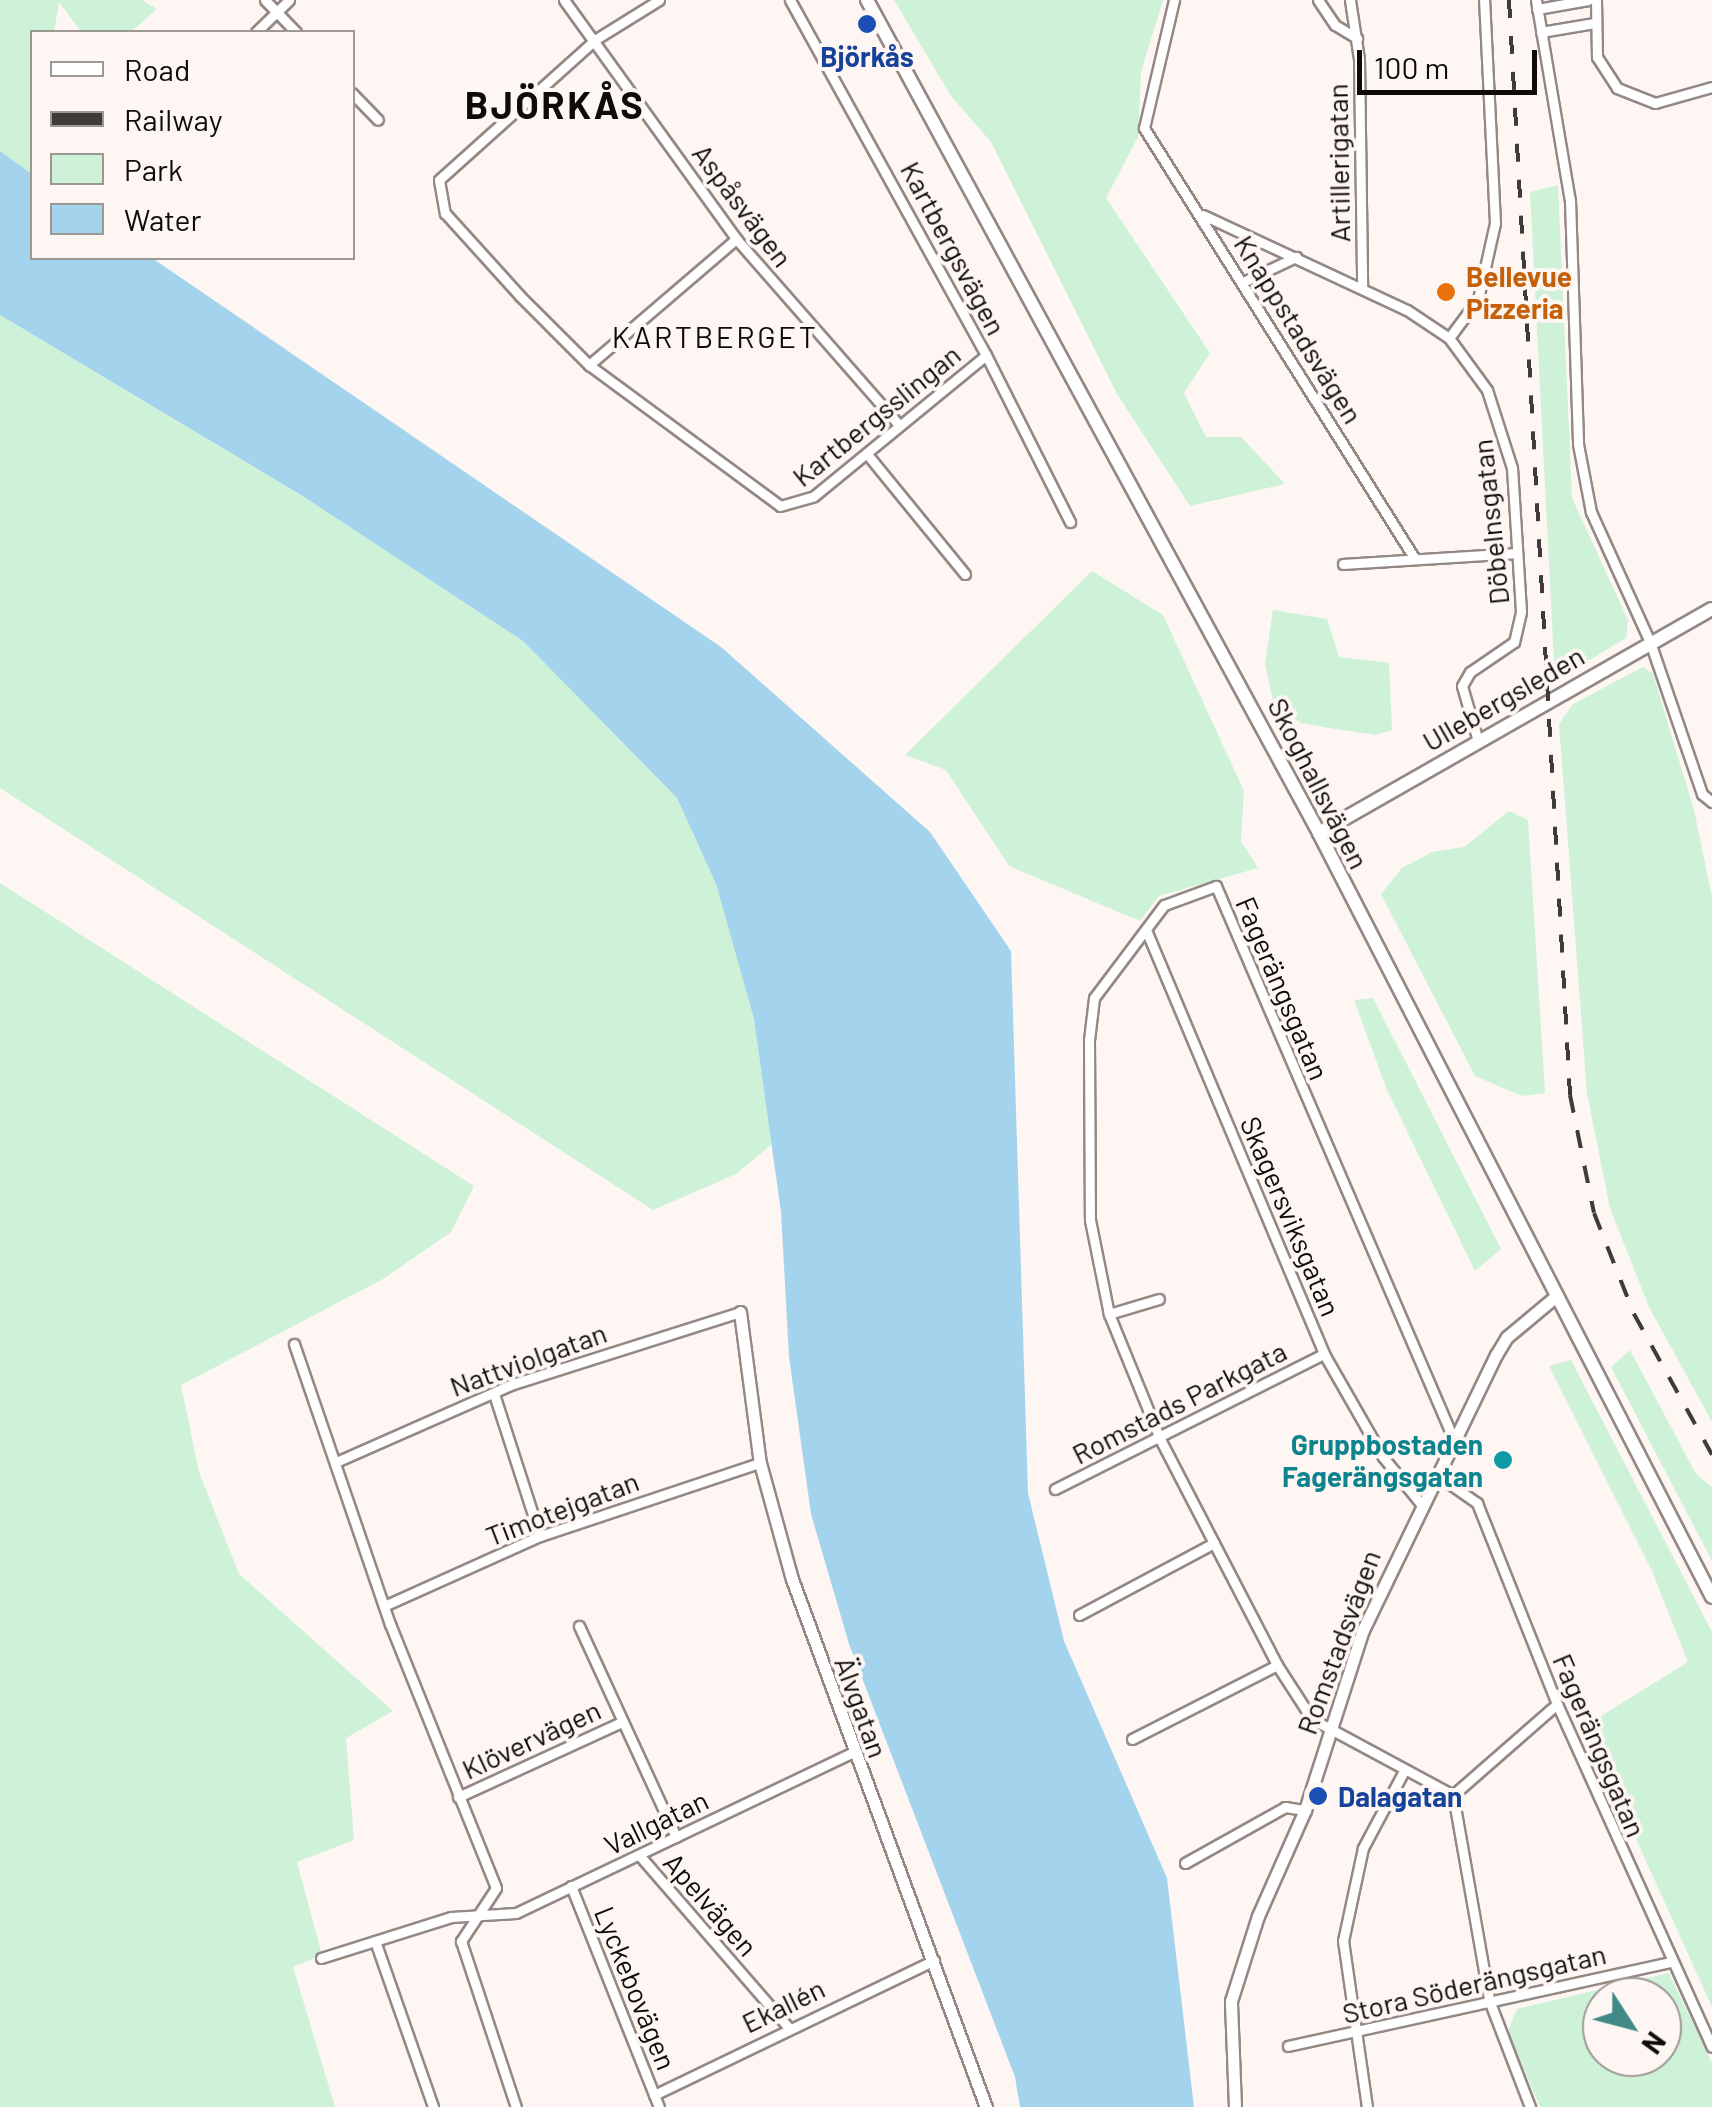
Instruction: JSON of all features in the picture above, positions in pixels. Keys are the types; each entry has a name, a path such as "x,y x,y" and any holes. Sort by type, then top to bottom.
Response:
{"main road":[{"name":"Skoghallsvägen","path":"868,0 1320,833 1555,1298 1712,1596"},
{"name":"Ullebergsleden","path":"1320,833 1712,609"}],"street":[{"path":"264,0 294,30"},
{"path":"258,30 290,0"},
{"name":"Aspåsvägen","path":"564,0 596,38 736,239 900,425"},
{"name":"Kartbergsslingan","path":"659,0 596,38 444,173 438,188 444,212 589,365 780,506 800,505 986,354"},
{"name":"Kartbergsvägen","path":"790,0 986,354 1070,522"},
{"name":"Knappstadsvägen","path":"1174,0 1144,128 1171,178 1202,215 1413,556"},
{"path":"1318,0 1335,25 1357,38"},
{"name":"Artillerigatan","path":"1350,0 1357,38 1362,288"},
{"path":"1450,338 1478,299 1495,224 1484,0"},
{"path":"1712,87 1671,102 1628,94 1600,66 1592,0 1536,5 1573,228 1578,444 1591,512 1650,642 1688,760 1712,802"},
{"path":"1542,32 1594,23"},
{"path":"355,96 378,120"},
{"name":"Döbelnsgatan","path":"1202,215 1362,288 1450,338 1502,422 1517,553 1520,632 1470,672 1462,686 1478,741"},
{"path":"589,365 736,239"},
{"path":"1243,282 1296,257"},
{"path":"867,454 965,574"},
{"path":"1343,564 1413,556 1517,553"},
{"name":"Fagerängsgatan","path":"1146,930 1164,904 1216,886 1453,1438"},
{"path":"1146,930 1094,998 1089,1040 1090,1220 1109,1314 1160,1439 1300,1705 1453,1795"},
{"name":"Skagersviksgatan","path":"1146,930 1324,1354 1383,1457 1421,1504"},
{"name":"Romstadsvägen","path":"1234,2107 1232,2001 1258,1916 1305,1810 1362,1632 1453,1438 1507,1337 1555,1298"},
{"path":"1109,1314 1159,1300"},
{"name":"Nattviolgatan","path":"334,1456 494,1394 740,1312"},
{"name":"Älvgatan","path":"740,1312 760,1462 851,1753 934,1960 986,2107"},
{"path":"294,1344 384,1606 496,1888 461,1941 516,2107"},
{"name":"Romstads Parkgata","path":"1056,1489 1324,1354"},
{"path":"494,1394 540,1536"},
{"name":"Timotejgatan","path":"384,1606 540,1536 760,1462"},
{"name":"Fagerängsgatan","path":"1436,1474 1477,1503 1557,1704 1670,1962 1712,2047"},
{"path":"1079,1615 1214,1543"},
{"path":"579,1626 676,1837"},
{"path":"1132,1740 1277,1664"},
{"path":"1453,1795 1557,1704"},
{"name":"Klövervägen","path":"458,1798 622,1722"},
{"name":"Vallgatan","path":"321,1958 451,1916 516,1913 851,1753"},
{"path":"1368,2107 1352,2035 1343,1941 1363,1848 1405,1769"},
{"path":"1453,1795 1489,2000 1530,2107"},
{"path":"1185,1862 1285,1807 1305,1810"},
{"name":"Apelvägen","path":"640,1856 788,2027"},
{"name":"Lyckebovägen","path":"572,1886 659,2107"},
{"path":"375,1942 433,2107"},
{"name":"Ekallén","path":"654,2095 788,2027 934,1960"},
{"name":"Stora Söderängsgatan","path":"1288,2046 1352,2035 1489,2000 1670,1962"}],"green space":[{"path":"0,0 142,0 157,9 133,30 80,30 59,2 54,30 30,30 30,173 0,151"},
{"path":"894,0 1163,0 1141,72 1138,137 1106,198 1210,353 1184,393 1206,437 1241,437 1285,484 1190,506 1117,394 991,142 951,96"},
{"path":"1558,185 1572,498 1628,620 1626,638 1555,681 1530,192"},
{"path":"0,315 301,495 523,641 677,798 716,884 754,1019 772,1144 736,1174 653,1210 0,788"},
{"path":"1092,571 1163,615 1244,791 1241,841 1258,868 1159,896 1140,921 1009,866 946,770 905,755"},
{"path":"1273,610 1327,619 1339,657 1389,663 1392,730 1376,735 1301,723 1274,706 1265,663"},
{"path":"1643,667 1653,674 1694,810 1712,897 1712,1422 1649,1307 1610,1208 1587,1093 1559,724 1573,704"},
{"path":"1509,811 1528,820 1545,1093 1522,1096 1475,1076 1381,894 1402,868 1432,852 1464,847"},
{"path":"0,883 474,1186 451,1232 383,1279 181,1385 199,1472 239,1574 393,1711 346,1738 354,1840 297,1862 322,1955 293,1967 335,2107 0,2107"},
{"path":"1373,998 1501,1249 1475,1271 1387,1090 1354,1000"},
{"path":"1630,1350 1696,1474 1712,1487 1712,1561 1611,1367"},
{"path":"1571,1360 1712,1632 1712,2007 1585,1726 1688,1662 1652,1571 1549,1366"},
{"path":"1582,1994 1582,2077 1682,2077 1682,2000 1712,2063 1712,2107 1540,2107 1508,2031 1517,2009"}],"water":[{"path":"0,151 30,173 30,260 155,260 721,647 930,832 1011,951 1028,1493 1064,1641 1167,1878 1194,2107 1020,2107 1015,2077 849,1644 811,1514 789,1357 781,1212 754,1019 716,884 677,798 523,641 301,495 0,315"}],"railway":[{"path":"1509,0 1570,1095 1594,1213 1634,1314 1712,1455"}],"place":[{"name":"Björkås","path":"867,24"},
{"name":"Bellevue Pizzeria","path":"1446,292"},
{"name":"Gruppbostaden Fagerängsgatan","path":"1503,1460"},
{"name":"Dalagatan","path":"1318,1796"}],"district":[{"name":"BJÖRKÅS","path":"555,105"},
{"name":"KARTBERGET","path":"715,336"}]}
